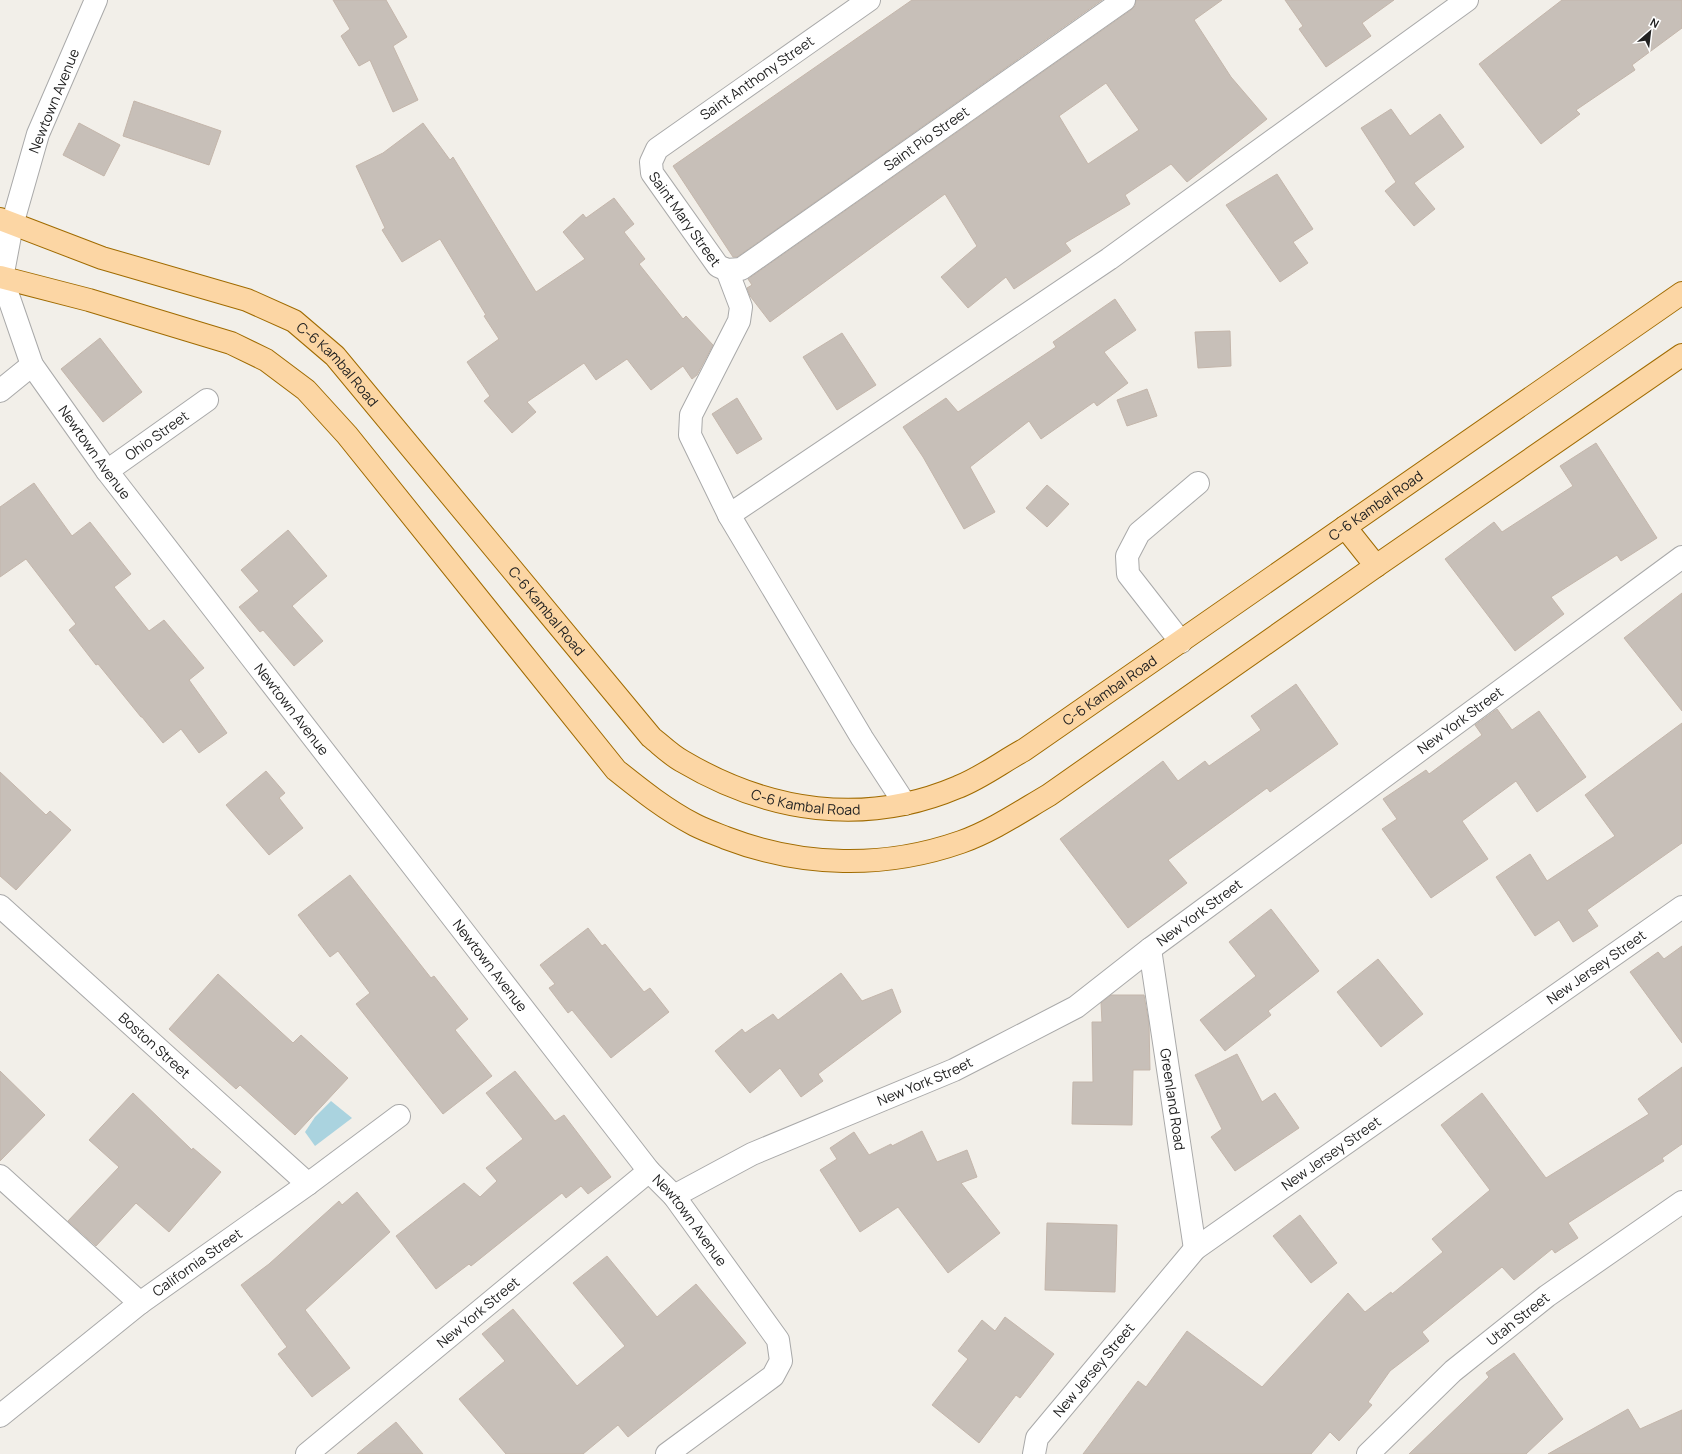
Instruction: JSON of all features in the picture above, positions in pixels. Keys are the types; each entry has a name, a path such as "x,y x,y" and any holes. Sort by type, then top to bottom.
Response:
{"main road":[{"name":"C-6 Kambal Road","path":"6,222 102,258 248,300 294,321 336,356 651,737 681,760 717,780 759,796 793,805 842,811 874,809 919,801 959,787 1024,750 1682,293"},
{"path":"1,278 89,300 224,341 266,360 306,390 347,435 616,770 651,798 696,826 742,844 786,856 833,862 880,861 916,856 954,844 997,826 1049,795 1376,566 1682,355"},
{"path":"1345,527 1376,566"}],"street":[{"name":"Newtown Avenue","path":"95,0 38,134 6,222 1,278 32,365 107,471 648,1171 674,1196 778,1340 781,1361 773,1376 667,1454"},
{"name":"Saint Anthony Street","path":"651,162 657,149 869,0"},
{"name":"Saint Pio Street","path":"727,270 742,269 1124,0"},
{"path":"729,515 1109,259 1467,0"},
{"name":"Saint Mary Street","path":"651,162 652,173 718,266 727,270"},
{"path":"727,270 741,307 739,321 691,415 690,435 729,515 862,738 905,804"},
{"path":"0,391 32,365"},
{"name":"Ohio Street","path":"107,471 207,400"},
{"path":"1181,642 1128,574 1127,556 1139,533 1198,482"},
{"name":"New York Street","path":"674,1196 752,1154 954,1070 1076,1006 1682,557"},
{"name":"Boston Street","path":"0,906 308,1184"},
{"name":"New Jersey Street","path":"1034,1454 1037,1438 1195,1250 1682,907"},
{"name":"Greenland Road","path":"1150,950 1195,1250"},
{"name":"California Street","path":"0,1416 140,1303 308,1184 399,1116"},
{"name":"New York Street","path":"307,1454 648,1171"},
{"path":"0,1176 140,1303"},
{"name":"Utah Street","path":"1368,1454 1453,1371 1547,1296 1682,1202"}],"water":[{"path":"331,1101 352,1118 315,1146 305,1132 315,1117"}],"building":[{"path":"333,0 386,0 407,37 393,46 418,100 393,112 370,60 359,66 341,36 350,29"},
{"path":"912,0 1102,0 737,257 733,257 673,166"},
{"path":"1136,0 1222,0 1194,20 1231,77 1267,119 1187,182 1171,164 1125,195 1130,204 1065,243 1071,251 1014,289 1006,277 968,308 941,277 977,246 945,194 770,322 750,296 747,288 752,285 748,279 1135,6","holes":["1106,83 1139,130 1088,164 1059,116"]},
{"path":"1285,0 1394,0 1362,23 1371,36 1326,67 1299,29 1303,26"},
{"path":"1562,0 1682,0 1682,28 1632,65 1635,70 1576,110 1580,114 1541,144 1479,64"},
{"path":"134,101 221,131 209,165 123,136"},
{"path":"1391,109 1410,136 1440,114 1464,147 1414,183 1435,209 1414,226 1385,191 1396,182 1361,128"},
{"path":"79,123 120,145 104,176 63,155"},
{"path":"423,123 450,160 453,157 536,292 585,259 563,232 583,214 586,218 614,198 634,224 624,232 645,259 639,264 683,319 686,316 713,345 697,375 692,379 683,366 651,390 627,359 596,380 584,363 527,402 536,412 512,433 484,401 490,396 467,362 499,339 484,316 486,315 440,239 402,262 382,230 385,228 356,166 383,153"},
{"path":"1277,174 1313,229 1293,242 1308,263 1280,282 1226,205"},
{"path":"1115,299 1136,330 1104,352 1128,383 1097,406 1094,402 1041,439 1029,421 970,467 995,512 964,529 923,457 903,427 946,398 958,412 1056,347 1053,342"},
{"path":"1230,331 1231,366 1198,368 1195,332"},
{"path":"842,333 876,385 837,410 803,357"},
{"path":"100,338 142,392 103,422 61,369"},
{"path":"1147,389 1157,416 1127,426 1117,400"},
{"path":"737,398 762,439 737,454 712,414"},
{"path":"1596,443 1657,538 1621,561 1617,555 1551,597 1564,614 1515,651 1445,559 1494,522 1502,532 1573,486 1560,466"},
{"path":"34,483 72,536 90,522 131,574 114,587 149,631 164,620 204,668 189,680 227,733 199,753 181,729 163,743 98,664 96,665 69,630 76,624 26,559 0,577 0,507"},
{"path":"1047,485 1069,504 1047,527 1026,508"},
{"path":"288,530 327,576 292,606 323,641 294,666 263,630 260,632 239,607 259,591 241,570"},
{"path":"1682,593 1682,711 1624,638"},
{"path":"1296,684 1338,744 1270,792 1267,788 1168,860 1187,883 1128,928 1060,839 1163,761 1178,781 1205,761 1209,766 1261,730 1251,716"},
{"path":"1497,709 1512,730 1539,711 1586,777 1537,812 1516,781 1462,821 1488,859 1431,898 1382,829 1397,819 1383,799 1426,770 1429,774 1482,735 1475,725"},
{"path":"1682,723 1682,843 1587,910 1598,926 1573,942 1559,920 1535,936 1496,877 1530,854 1547,881 1615,836 1585,795"},
{"path":"266,771 285,793 279,798 303,828 269,855 226,805"},
{"path":"0,772 46,815 50,811 71,830 16,890 0,876"},
{"path":"350,875 431,978 434,976 468,1019 455,1030 492,1076 443,1114 356,1004 370,993 338,951 330,957 298,915"},
{"path":"1271,909 1319,971 1268,1011 1271,1015 1225,1051 1200,1020 1256,976 1229,942"},
{"path":"588,928 602,946 605,944 644,992 650,988 669,1012 611,1058 572,1010 568,1013 549,988 555,984 540,965"},
{"path":"1682,946 1682,1043 1630,972 1658,952 1664,959"},
{"path":"1378,959 1423,1014 1381,1047 1337,992"},
{"path":"841,973 862,1001 892,989 901,1012 818,1074 823,1081 801,1097 780,1068 750,1093 715,1051 742,1029 745,1033 773,1014 778,1020"},
{"path":"218,974 293,1043 301,1035 348,1078 295,1135 240,1085 236,1089 169,1029"},
{"path":"1111,995 1144,995 1149,1024 1150,1070 1133,1070 1132,1125 1072,1124 1073,1082 1093,1082 1092,1022 1102,1022 1101,1003"},
{"path":"1237,1054 1262,1102 1275,1093 1299,1128 1235,1171 1211,1137 1222,1129 1195,1075"},
{"path":"1682,1067 1682,1144 1662,1158 1664,1161 1568,1223 1578,1238 1555,1253 1552,1249 1514,1280 1502,1267 1422,1332 1429,1341 1390,1371 1368,1402 1372,1405 1339,1441 1330,1432 1311,1454 1083,1454 1138,1381 1146,1387 1187,1331 1262,1387 1348,1293 1365,1312 1391,1292 1392,1294 1443,1252 1432,1239 1490,1190 1441,1125 1482,1093 1546,1178 1649,1114 1638,1099"},
{"path":"0,1071 45,1115 0,1161"},
{"path":"515,1071 555,1121 564,1115 611,1177 588,1194 581,1186 566,1198 562,1193 471,1266 469,1264 436,1289 396,1236 464,1183 480,1197 497,1181 486,1168 523,1139 486,1093"},
{"path":"133,1093 192,1150 193,1148 221,1172 169,1232 136,1203 96,1246 68,1221 119,1167 89,1140"},
{"path":"922,1131 937,1162 967,1150 977,1177 961,1183 1000,1233 948,1273 898,1207 860,1232 820,1170 837,1159 830,1148 854,1132 869,1155 891,1144 892,1146"},
{"path":"357,1192 390,1232 305,1310 350,1368 312,1397 278,1354 287,1347 241,1285 269,1264 339,1201 342,1205"},
{"path":"1300,1215 1337,1263 1311,1283 1273,1236"},
{"path":"1047,1223 1117,1225 1115,1292 1045,1290"},
{"path":"607,1256 657,1317 696,1284 746,1343 628,1437 618,1425 583,1454 506,1454 459,1399 505,1361 482,1334 513,1309 577,1386 625,1346 573,1283"},
{"path":"1005,1317 1054,1354 1020,1398 1016,1395 979,1443 932,1405 968,1359 958,1351 982,1320 995,1331"},
{"path":"1514,1353 1563,1419 1526,1454 1409,1454 1489,1377 1486,1373"},
{"path":"1628,1409 1640,1429 1682,1410 1682,1454 1548,1454"},
{"path":"396,1422 423,1454 357,1454"}]}
